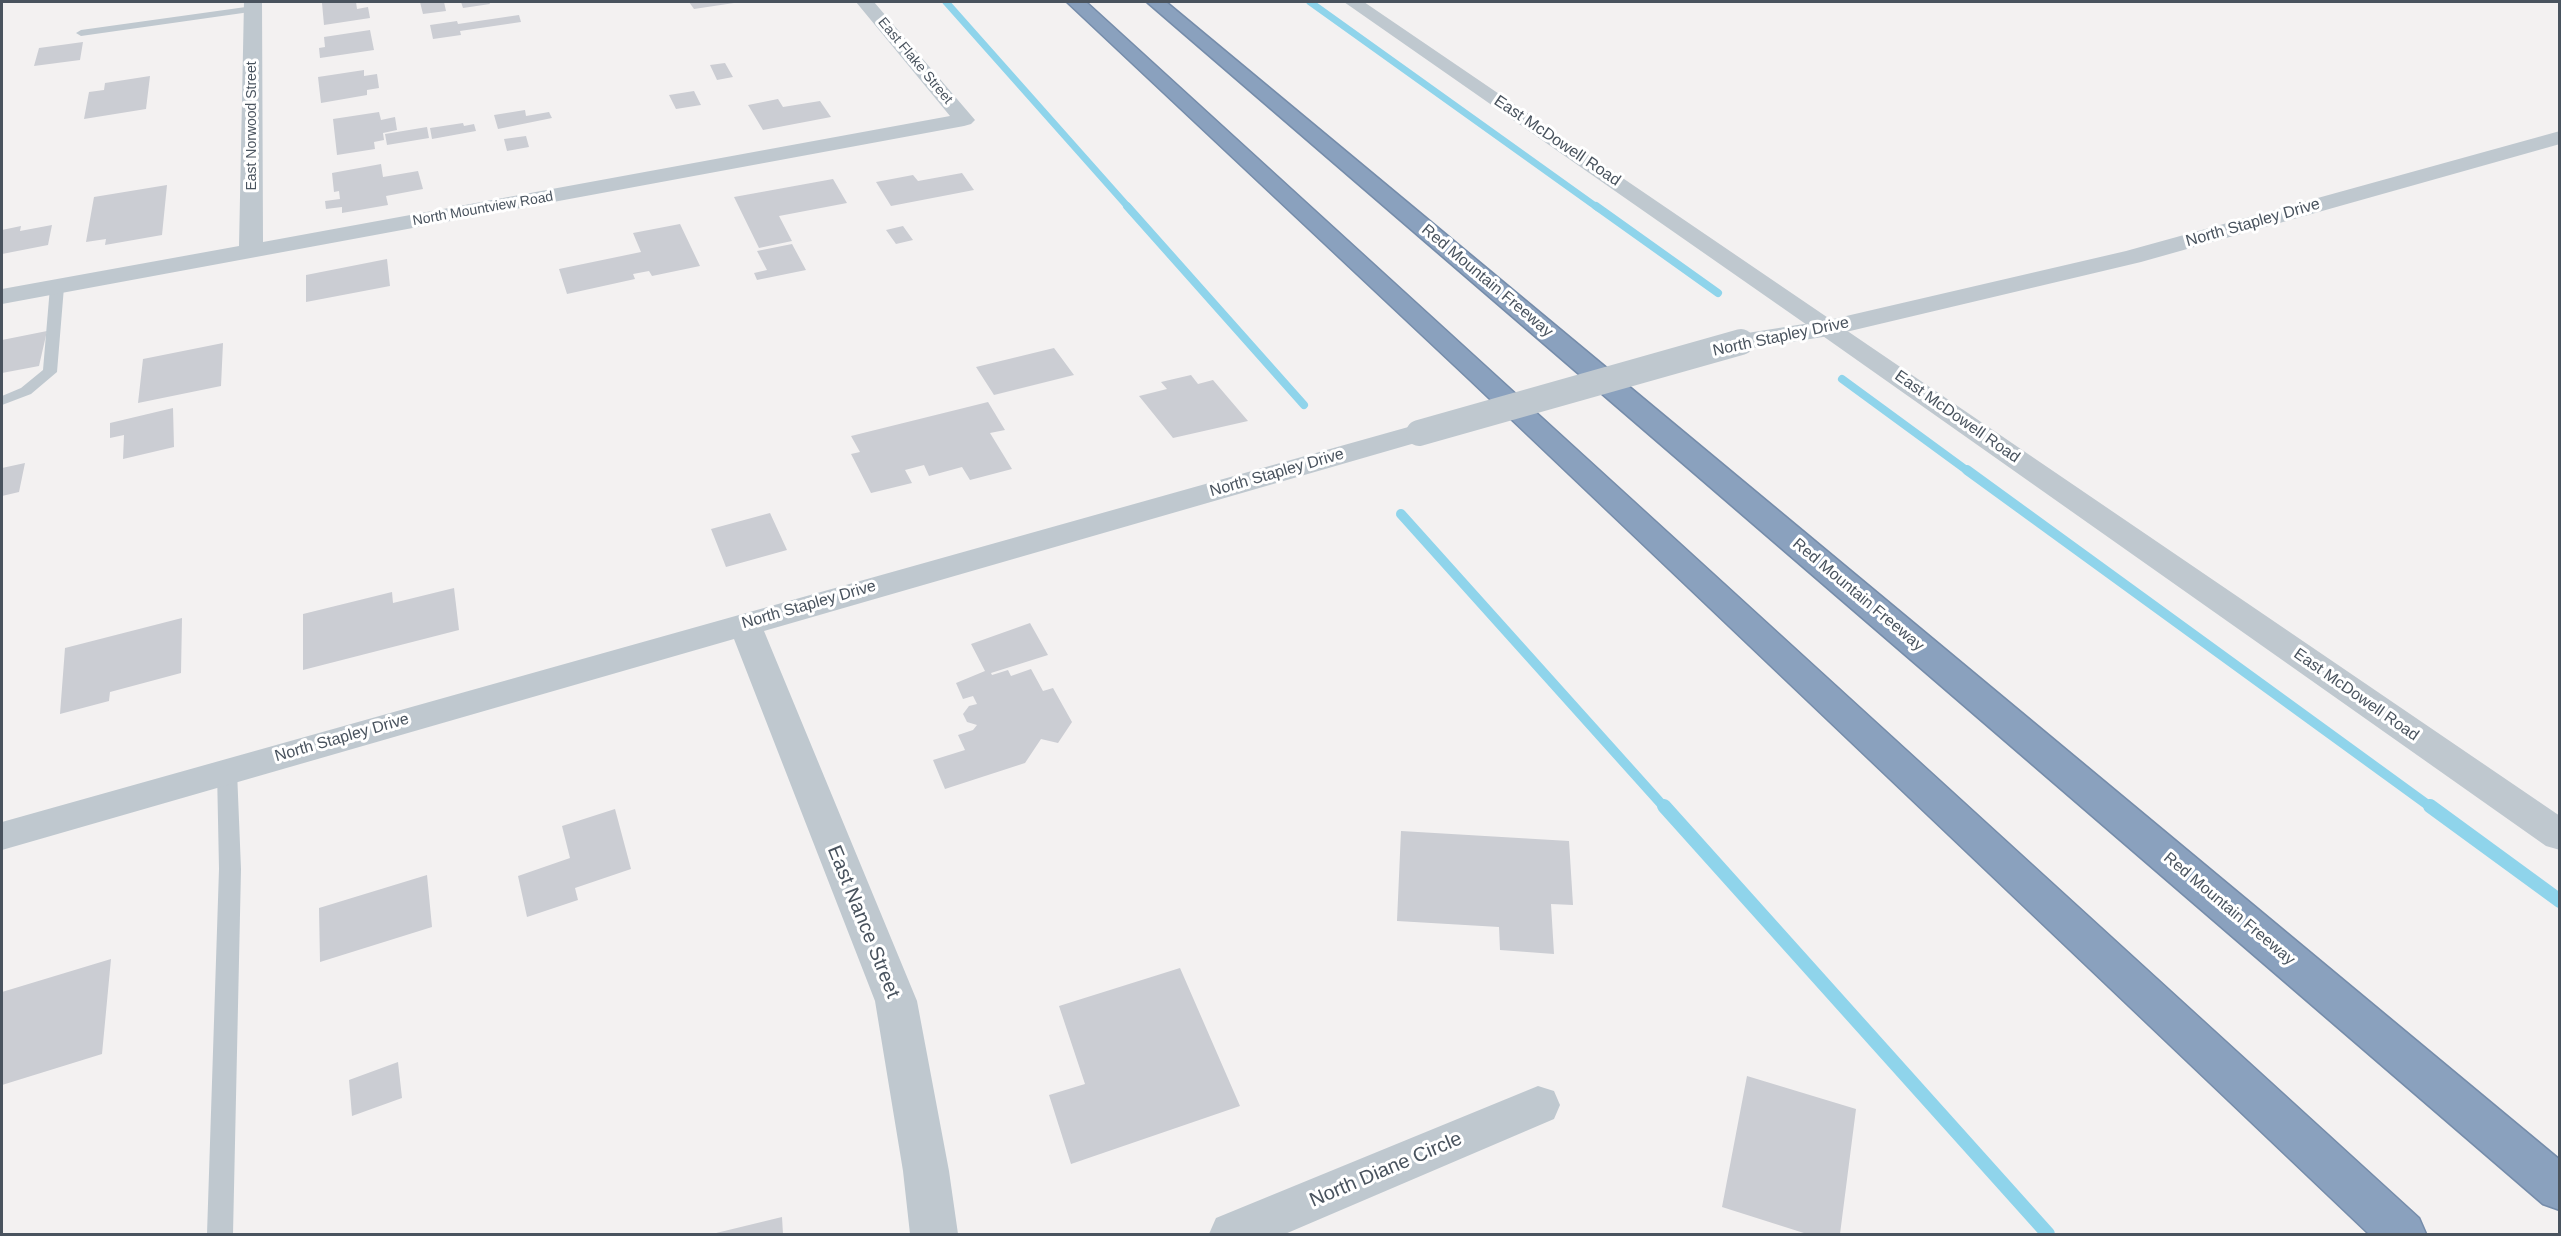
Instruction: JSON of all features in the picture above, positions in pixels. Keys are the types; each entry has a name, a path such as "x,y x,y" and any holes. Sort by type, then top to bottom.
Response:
{"highway":[{"path":"1076,2 1462,357 2402,1234"},
{"name":"Red Mountain Freeway","path":"1156,2 2559,1189"}],"street":[{"name":"East Flake Street","path":"865,2 964,120"},
{"name":"East McDowell Road","path":"1353,2 1829,328 2559,836"},
{"name":"East Norwood Street","path":"251,251 253,5"},
{"name":"North Mountview Road","path":"2,297 964,120"},
{"name":"North Stapley Drive","path":"2,836 744,623 1741,342 1829,328 2132,257 2559,137"},
{"name":"East Nance Street","path":"744,623 896,1001 926,1171 934,1234"},
{"name":"North Diane Circle","path":"1233,1234 1538,1105"}],"lane":[{"path":"81,33 253,5"},
{"path":"2,401 26,391 50,372 57,287"},
{"path":"220,1234 230,869 226,771"}],"building":[{"path":"356,2 357,9 368,7 370,18 324,25 322,3"},
{"path":"420,2 444,2 446,11 423,14"},
{"path":"461,2 489,2 490,4 463,8"},
{"path":"689,2 734,2 734,3 694,9"},
{"path":"519,15 521,22 460,31 461,35 433,39 430,25 457,21 458,24"},
{"path":"370,30 374,50 320,58 319,48 325,47 324,37"},
{"path":"83,42 80,60 34,66 39,48"},
{"path":"725,63 733,77 717,80 710,65"},
{"path":"364,70 364,76 377,74 379,88 367,90 367,95 321,103 318,77"},
{"path":"150,76 146,109 84,119 89,92 104,90 105,83"},
{"path":"694,91 701,105 676,109 669,95"},
{"path":"778,99 783,107 820,101 831,117 763,130 748,105"},
{"path":"525,110 526,116 549,112 552,118 498,129 494,115"},
{"path":"379,112 381,120 395,117 397,130 383,133 384,140 374,142 375,149 337,155 333,119"},
{"path":"463,123 464,126 474,124 476,131 432,139 430,128"},
{"path":"427,127 429,138 387,145 385,134"},
{"path":"526,136 529,147 507,151 504,139"},
{"path":"381,164 383,177 418,171 423,189 386,196 388,205 342,213 342,207 326,209 325,201 340,199 339,191 334,192 332,173"},
{"path":"962,173 974,190 891,206 876,182 913,175 918,181"},
{"path":"833,179 847,203 779,216 792,241 759,248 734,197"},
{"path":"167,185 162,235 105,245 106,239 86,242 94,197"},
{"path":"680,224 700,266 652,276 649,271 633,274 635,279 567,294 559,269 641,252 633,233"},
{"path":"52,225 48,245 2,254 2,230 21,226 20,231"},
{"path":"903,226 913,240 896,244 886,230"},
{"path":"792,244 806,270 757,280 754,273 767,270 757,251"},
{"path":"387,259 390,286 306,302 306,275"},
{"path":"47,331 39,366 2,373 2,340"},
{"path":"223,343 221,386 138,403 143,359"},
{"path":"1054,348 1074,375 994,395 976,367"},
{"path":"1191,375 1198,384 1213,380 1248,421 1173,438 1139,396 1167,389 1161,382"},
{"path":"988,402 1005,430 990,433 1012,469 970,480 962,467 929,476 924,465 905,470 912,483 871,493 851,454 860,452 851,436"},
{"path":"173,408 174,447 123,459 124,435 110,438 110,423"},
{"path":"25,463 19,492 2,496 2,468"},
{"path":"770,513 787,550 726,567 711,529"},
{"path":"454,588 459,630 303,670 303,614 392,592 393,603"},
{"path":"182,618 181,673 110,692 109,701 60,714 65,648"},
{"path":"1030,623 1048,655 991,673 992,675 1008,670 1011,676 1031,669 1043,691 1053,688 1072,722 1058,743 1041,739 1025,763 945,789 933,760 965,750 958,735 973,730 977,725 967,722 963,714 969,706 977,704 973,696 963,699 956,683 985,671 971,644"},
{"path":"615,809 631,869 575,888 578,900 527,917 518,876 570,858 562,826"},
{"path":"1401,831 1569,841 1573,905 1551,904 1554,954 1500,950 1499,927 1397,921"},
{"path":"427,875 432,927 320,962 319,908"},
{"path":"111,959 102,1054 2,1085 2,992"},
{"path":"1180,968 1240,1106 1071,1164 1049,1095 1085,1084 1059,1006"},
{"path":"398,1062 402,1098 352,1116 349,1080"},
{"path":"1747,1076 1856,1109 1840,1234 1807,1234 1722,1207"},
{"path":"782,1217 783,1234 712,1234"}],"waterway":[{"path":"946,2 1129,208"},
{"path":"1310,2 1598,208"},
{"path":"1127,206 1304,405"},
{"path":"1596,206 1718,293"},
{"path":"1842,379 1969,472"},
{"path":"1967,470 2432,808"},
{"path":"1401,514 1665,808"},
{"path":"1664,806 2048,1234"},
{"path":"2430,806 2560,901"}]}
